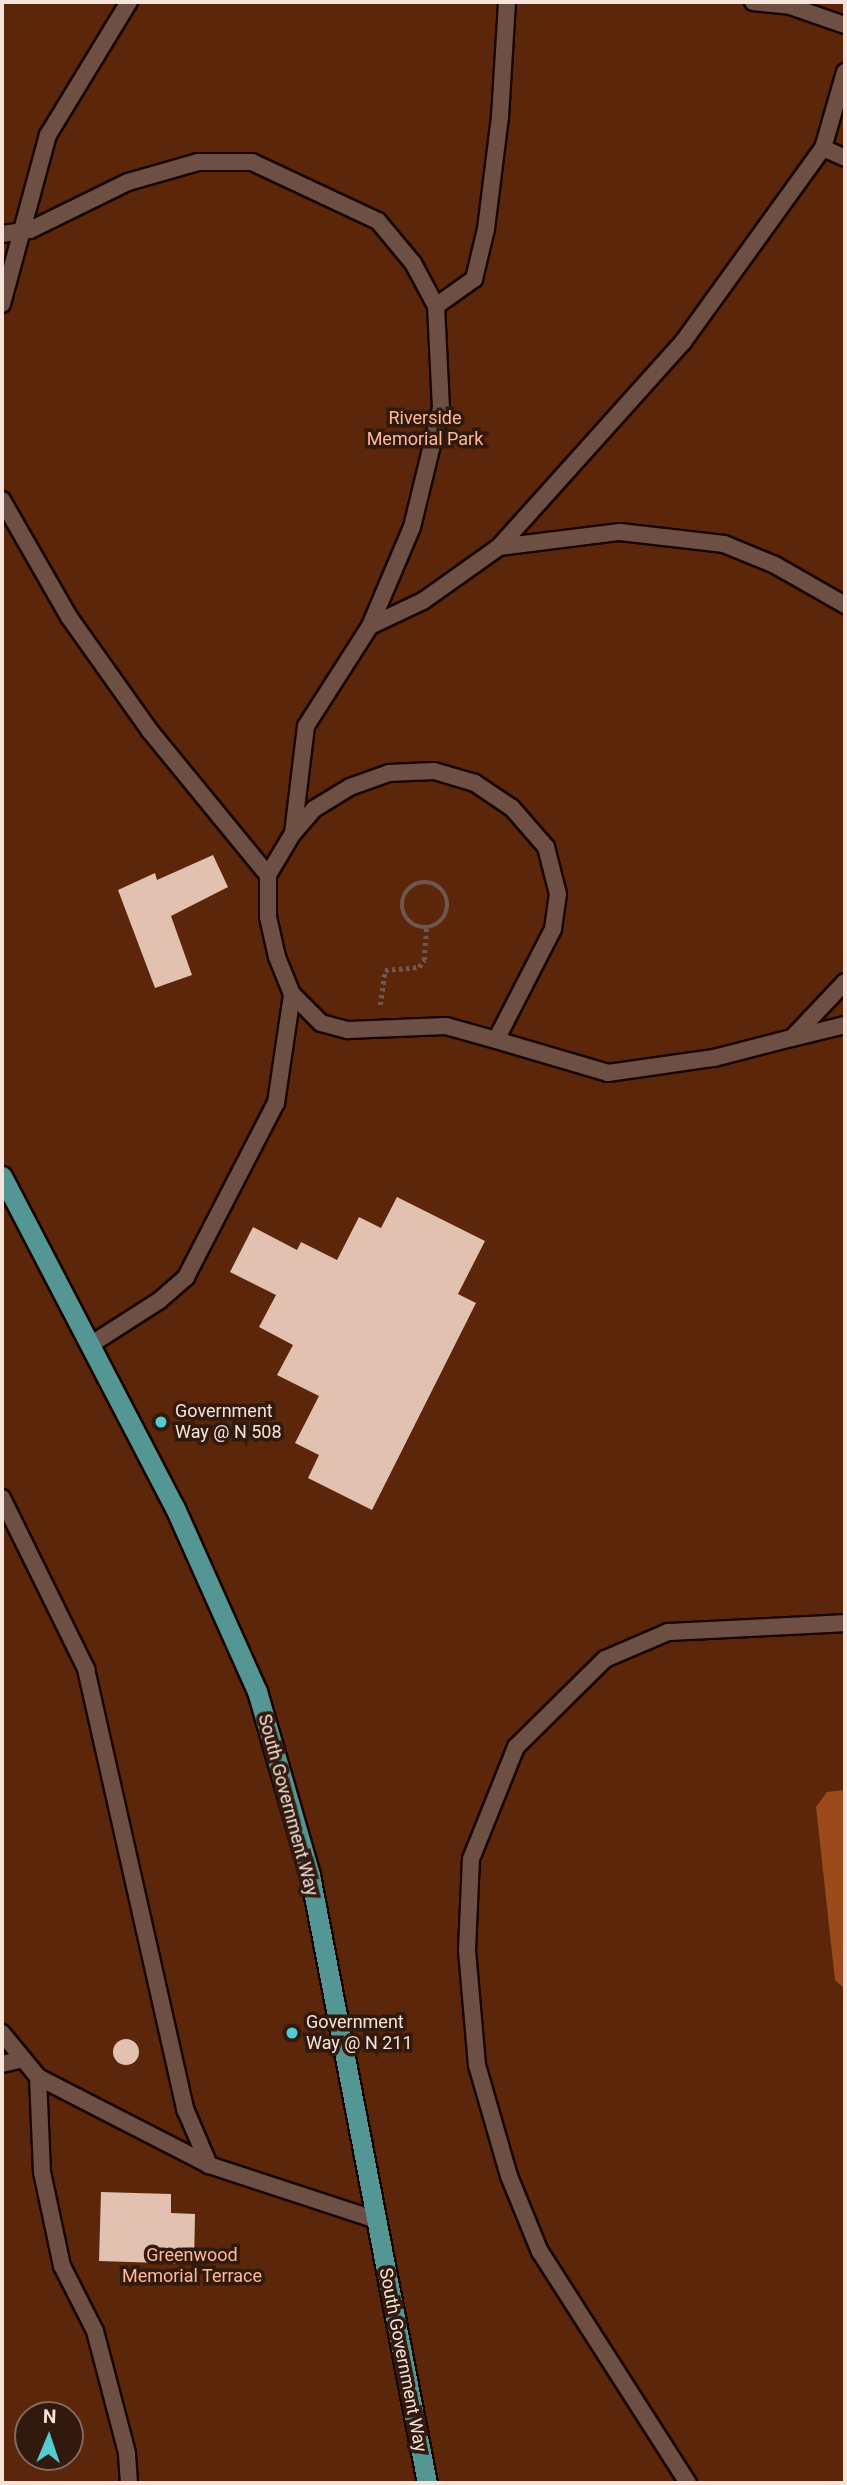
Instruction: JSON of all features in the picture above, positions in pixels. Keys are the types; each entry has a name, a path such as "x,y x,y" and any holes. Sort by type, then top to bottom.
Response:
{"main road":[{"name":"South Government Way","path":"2,1176 175,1508 257,1690 310,1875 427,2483"}],"lane":[{"path":"2,304 48,135 129,2"},
{"path":"436,306 474,279 486,229 500,117 507,2"},
{"path":"753,2 790,6 845,25"},
{"path":"370,626 423,601 499,547 683,342 823,148 845,72"},
{"path":"823,148 845,158"},
{"path":"2,234 20,231 128,182 198,162 252,162 378,221 413,263 436,306 441,408 412,527 370,626 306,726 293,833"},
{"path":"2,500 83,638 150,731 268,875"},
{"path":"499,547 620,532 724,544 775,565 845,605"},
{"path":"496,1040 553,929 558,894 546,847 512,808 475,783 434,771 390,773 350,787 314,810 293,833 268,875 268,917 276,957 292,993 321,1023 348,1030 446,1026 608,1073 714,1058 845,1026"},
{"path":"792,1038 845,982"},
{"path":"90,1345 160,1300 186,1277 276,1103 292,993"},
{"path":"2,1497 86,1669 186,2111 209,2165"},
{"path":"688,2483 540,2252 509,2176 477,2065 467,1950 471,1859 516,1747 605,1659 668,1632 845,1623"},
{"path":"2,2033 38,2077 209,2165 376,2220"},
{"path":"2,2064 23,2059"},
{"path":"38,2077 42,2172 62,2266 95,2331 127,2453 129,2483"}],"path":[{"path":"425,882 440,887 448,908 441,922 426,928 407,919 402,905 407,892 425,882"},
{"path":"348,1030 380,1013 386,970 419,967 424,960 426,928"}],"green space":[{"name":"Riverside Memorial Park","path":"2,2 845,2 845,2483 2,2483"}],"shaded area":[{"path":"845,1790 845,1989 835,1980 816,1807 827,1792"}],"building":[{"path":"213,855 228,887 171,916 192,975 155,988 118,890 155,873 157,880"},
{"path":"397,1197 485,1241 458,1294 476,1303 372,1510 308,1478 319,1455 295,1443 319,1396 277,1375 293,1345 259,1327 276,1295 230,1272 253,1227 297,1250 301,1242 337,1260 359,1217 381,1228"},
{"path":"126,2039 135,2043 139,2052 135,2061 126,2065 117,2061 113,2052 117,2043"},
{"path":"101,2192 171,2194 171,2213 195,2214 194,2264 99,2261"}],"place":[{"name":"Government Way @ N 508","path":"161,1422"},
{"name":"Government Way @ N 211","path":"292,2033"}],"park label":[{"name":"Greenwood Memorial Terrace","path":"192,2266"}]}
